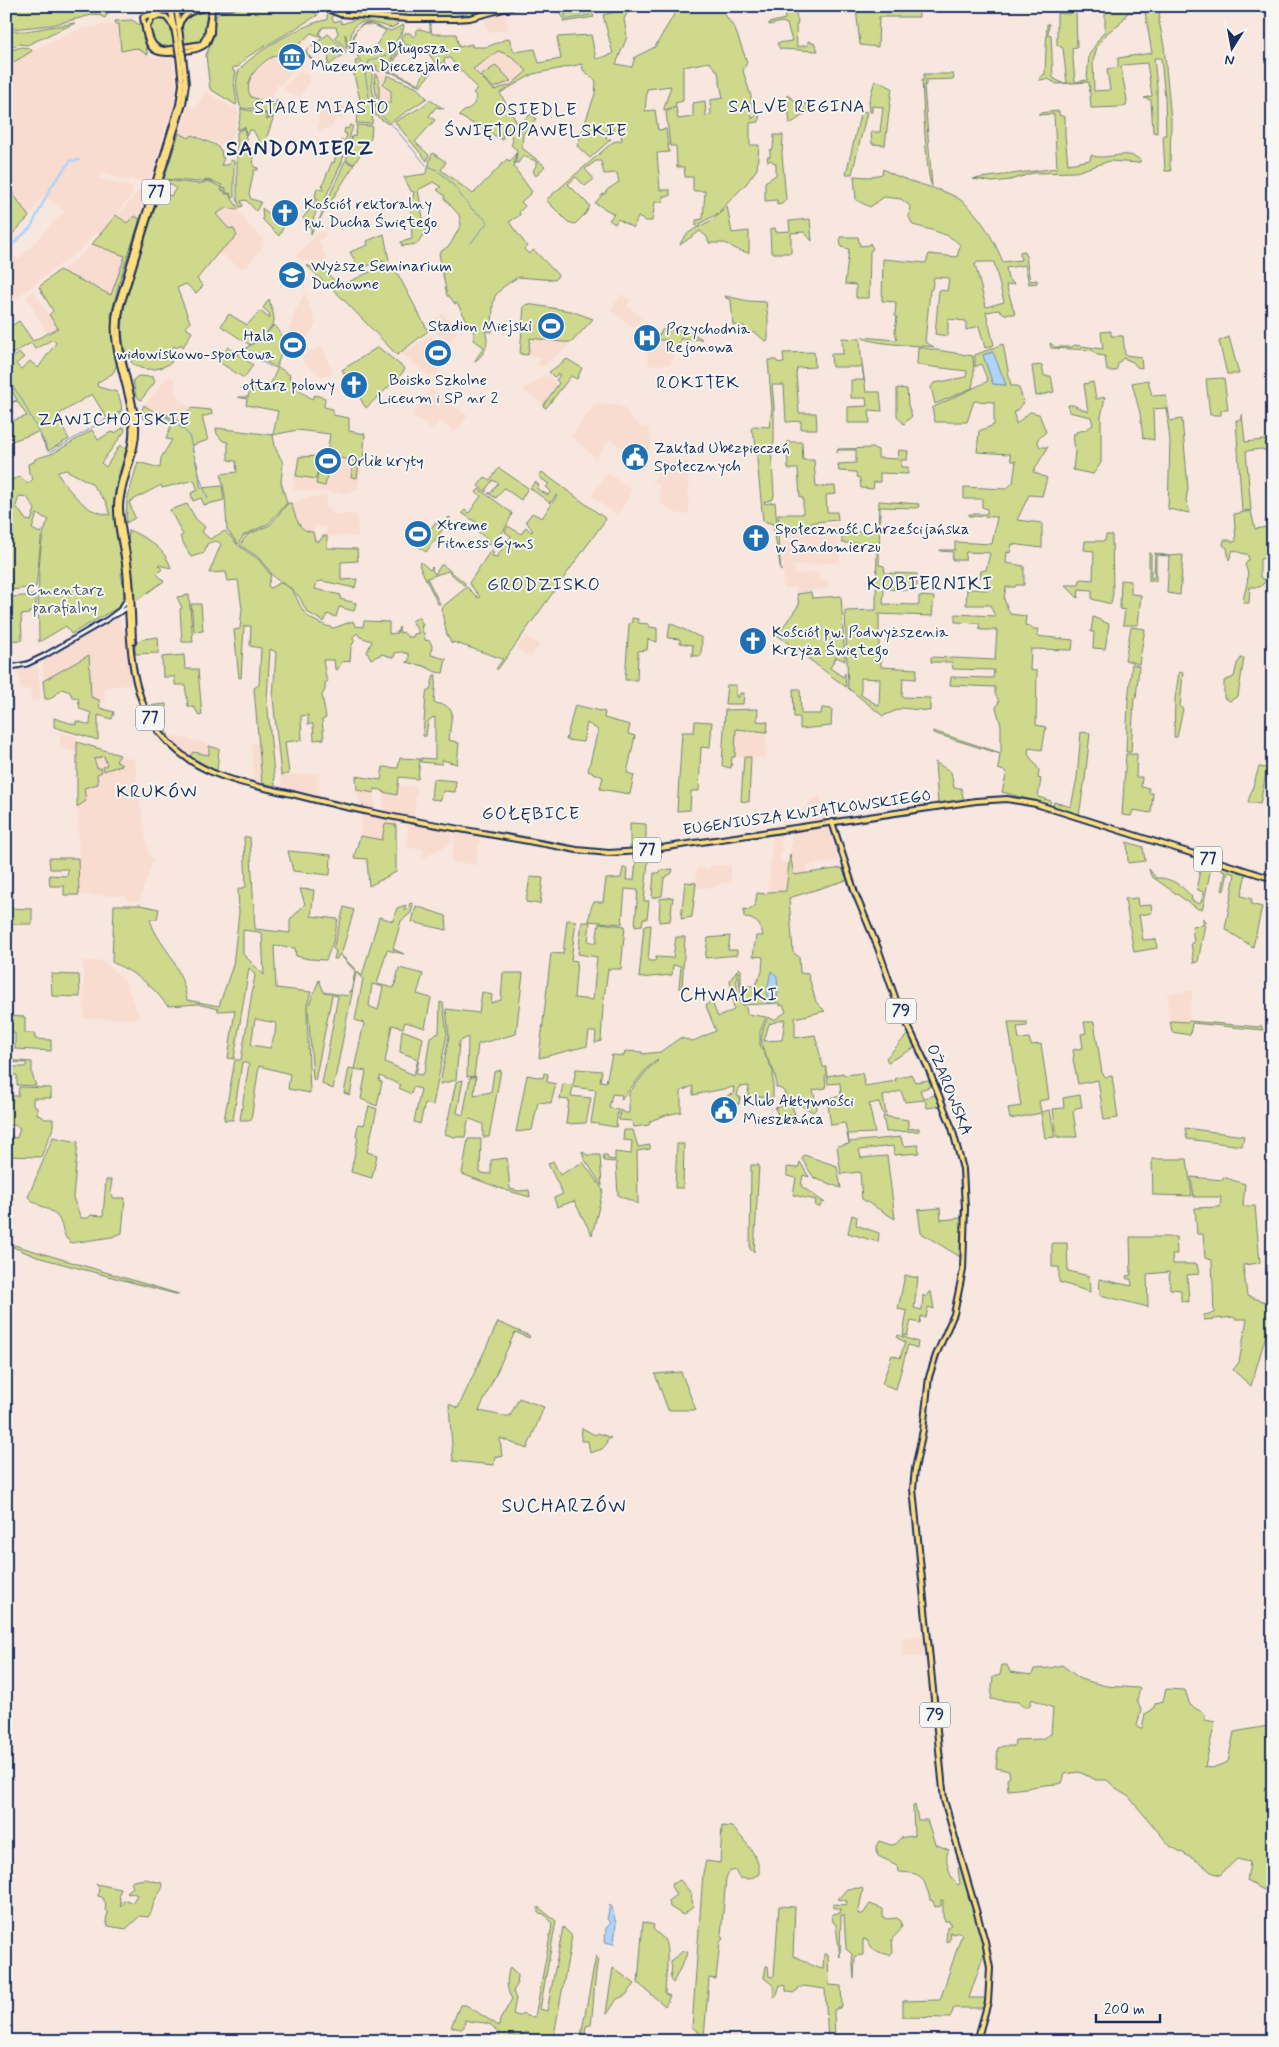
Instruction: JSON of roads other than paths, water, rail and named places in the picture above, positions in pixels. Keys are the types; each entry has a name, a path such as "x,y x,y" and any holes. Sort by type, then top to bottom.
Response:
{"main road":[{"path":"166,6 160,12 143,17 150,46 159,53 194,50 203,46 209,39 212,7"},
{"name":"77","path":"170,6 177,27"},
{"name":"77","path":"123,371 118,335 120,312 182,107 186,86 179,44 176,6"},
{"path":"183,6 191,8 233,6"},
{"path":"321,6 336,13 405,19 460,19 515,6"},
{"path":"212,7 186,14 177,27 165,16 157,16 151,19 147,27 154,46 164,50 202,44 207,37 211,16 222,8"},
{"path":"203,10 211,16"},
{"name":"EUGENIUSZA KWIATKOWSKIEGO","path":"123,371 132,428 130,448 117,504 130,608 132,659 137,689 148,714 166,740 185,757 206,769 223,776 325,803 577,850 604,853 634,852 991,800 1012,800 1034,804 1273,879"},
{"name":"EUGENIUSZA KWIATKOWSKIEGO","path":"123,371 136,430 134,446 122,490 120,508 128,563 132,659"},
{"path":"120,612 128,596"},
{"path":"6,668 33,662 130,608"},
{"path":"120,612 129,616"},
{"name":"OŻAROWSKA","path":"832,822 855,893 894,996 928,1068 956,1139 964,1178 964,1261 954,1314 929,1377 923,1430 913,1489 944,1800 985,1941 990,1968 988,2002 977,2041"}],"water":[{"path":"422,6 479,6 479,9 460,13 440,10 427,12 422,9"},
{"path":"993,352 1006,385 993,384 983,355"},
{"path":"771,971 777,976 778,993 776,1001 767,1003 767,991"},
{"path":"610,1905 616,1924 614,1944 605,1942 606,1928 611,1923 607,1919"}],"waterway":[{"path":"566,6 565,20 590,15"},
{"path":"373,107 370,104 365,73 369,61 387,55 400,35 401,29"},
{"path":"379,113 394,127 426,165"},
{"path":"6,251 31,227 51,187 70,161 79,160"},
{"path":"428,166 437,170"},
{"path":"439,172 449,180 468,205 484,218 487,223 470,244"},
{"path":"238,354 265,335 273,324"},
{"path":"244,351 271,367"},
{"path":"6,379 20,396 49,451"},
{"path":"91,428 122,410"},
{"path":"141,412 161,413 172,419 189,435 199,475 208,499"},
{"path":"51,452 90,429"}],"place":[{"name":"Dom Jana Długosza - Muzeum Diecezjalne","path":"292,57"},
{"name":"Kościół rektoralny pw. Ducha Świętego","path":"285,213"},
{"name":"Wyższe Seminarium Duchowne","path":"292,275"},
{"name":"Stadion Miejski","path":"551,326"},
{"name":"Przychodnia Rejonowa","path":"647,338"},
{"name":"Hala widowiskowo-sportowa","path":"293,345"},
{"name":"Boisko Szkolne Liceum i SP nr 2","path":"438,353"},
{"name":"ołtarz polowy","path":"354,385"},
{"name":"Zakład Ubezpieczeń Społecznych","path":"635,457"},
{"name":"Orlik kryty","path":"328,461"},
{"name":"Xtreme Fitness Gyms","path":"418,534"},
{"name":"Społeczność Chrześcijańska w Sandomierzu","path":"756,538"},
{"name":"Kościół pw. Podwyższenia Krzyża Świętego","path":"753,641"},
{"name":"Klub Aktywności Mieszkańca","path":"724,1110"}],"district":[{"name":"SALVE REGINA","path":"797,107"},
{"name":"STARE MIASTO","path":"322,108"},
{"name":"OSIEDLE ŚWIĘTOPAWELSKIE","path":"536,120"},
{"name":"SANDOMIERZ","path":"300,149"},
{"name":"ROKITEK","path":"698,383"},
{"name":"ZAWICHOJSKIE","path":"114,420"},
{"name":"KOBIERNIKI","path":"930,584"},
{"name":"GRODZISKO","path":"544,585"},
{"name":"KRUKÓW","path":"157,792"},
{"name":"GOŁĘBICE","path":"531,814"},
{"name":"CHWAŁKI","path":"729,995"},
{"name":"SUCHARZÓW","path":"564,1506"}],"park label":[{"name":"Cmentarz parafialny","path":"65,599"}]}
